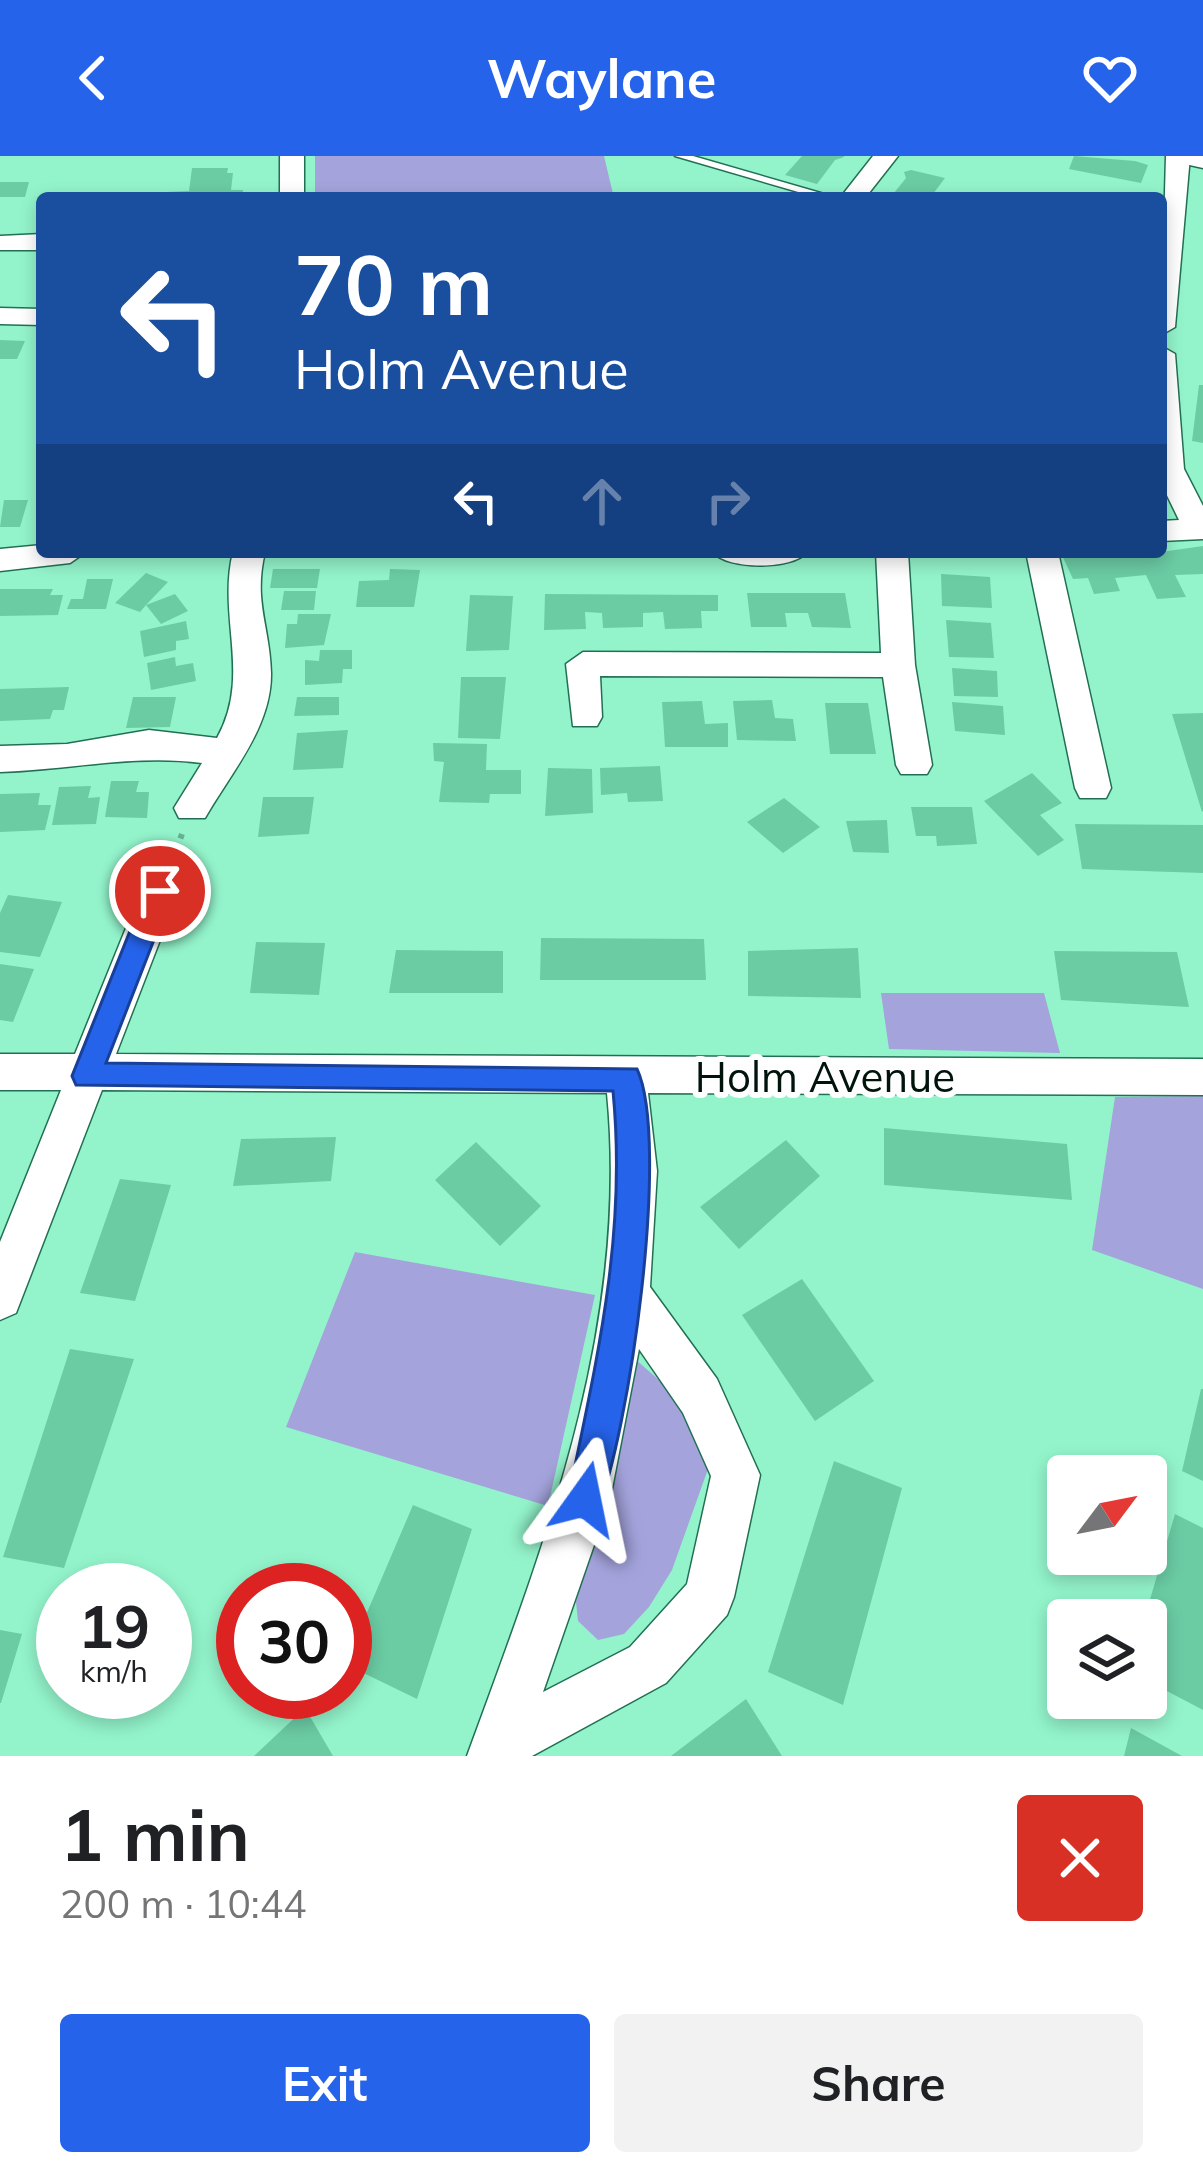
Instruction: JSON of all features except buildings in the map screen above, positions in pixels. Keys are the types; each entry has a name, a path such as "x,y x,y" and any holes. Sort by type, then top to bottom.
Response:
{"street":[{"path":"292,156 292,192"},
{"path":"857,192 886,156"},
{"path":"1167,267 1178,156"},
{"path":"4,239 36,242"},
{"path":"0,316 36,317"},
{"path":"1167,440 1169,469 1201,529 1167,531"},
{"path":"0,560 36,556"},
{"path":"192,808 248,717 254,672 238,590 247,558"},
{"path":"892,558 898,665 914,766"},
{"path":"1043,558 1093,788"},
{"path":"585,717 583,664 898,665"},
{"path":"0,759 67,757 149,743 223,752"},
{"path":"0,1298 160,891"},
{"name":"Holm Avenue","path":"0,1072 86,1076 1203,1077"},
{"path":"498,1750 585,1499 627,1293 636,1171 626,1078"},
{"path":"498,1750 648,1665 709,1597 736,1475 700,1396 627,1293"}],"lane":[{"path":"681,156 810,192"}],"path":[{"path":"160,891 192,808"}],"shaded area":[{"path":"315,156 604,156 613,192 315,192"},
{"path":"881,993 1044,993 1060,1053 889,1049"},
{"path":"1203,1096 1203,1289 1092,1250 1115,1097"},
{"path":"355,1252 595,1295 548,1506 286,1427"},
{"path":"633,1357 669,1389 697,1425 708,1469 672,1570 649,1607 624,1634 598,1640 578,1621 576,1602"}],"route":[{"path":"160,891 86,1076 626,1078 636,1171 627,1293 585,1499"}]}
